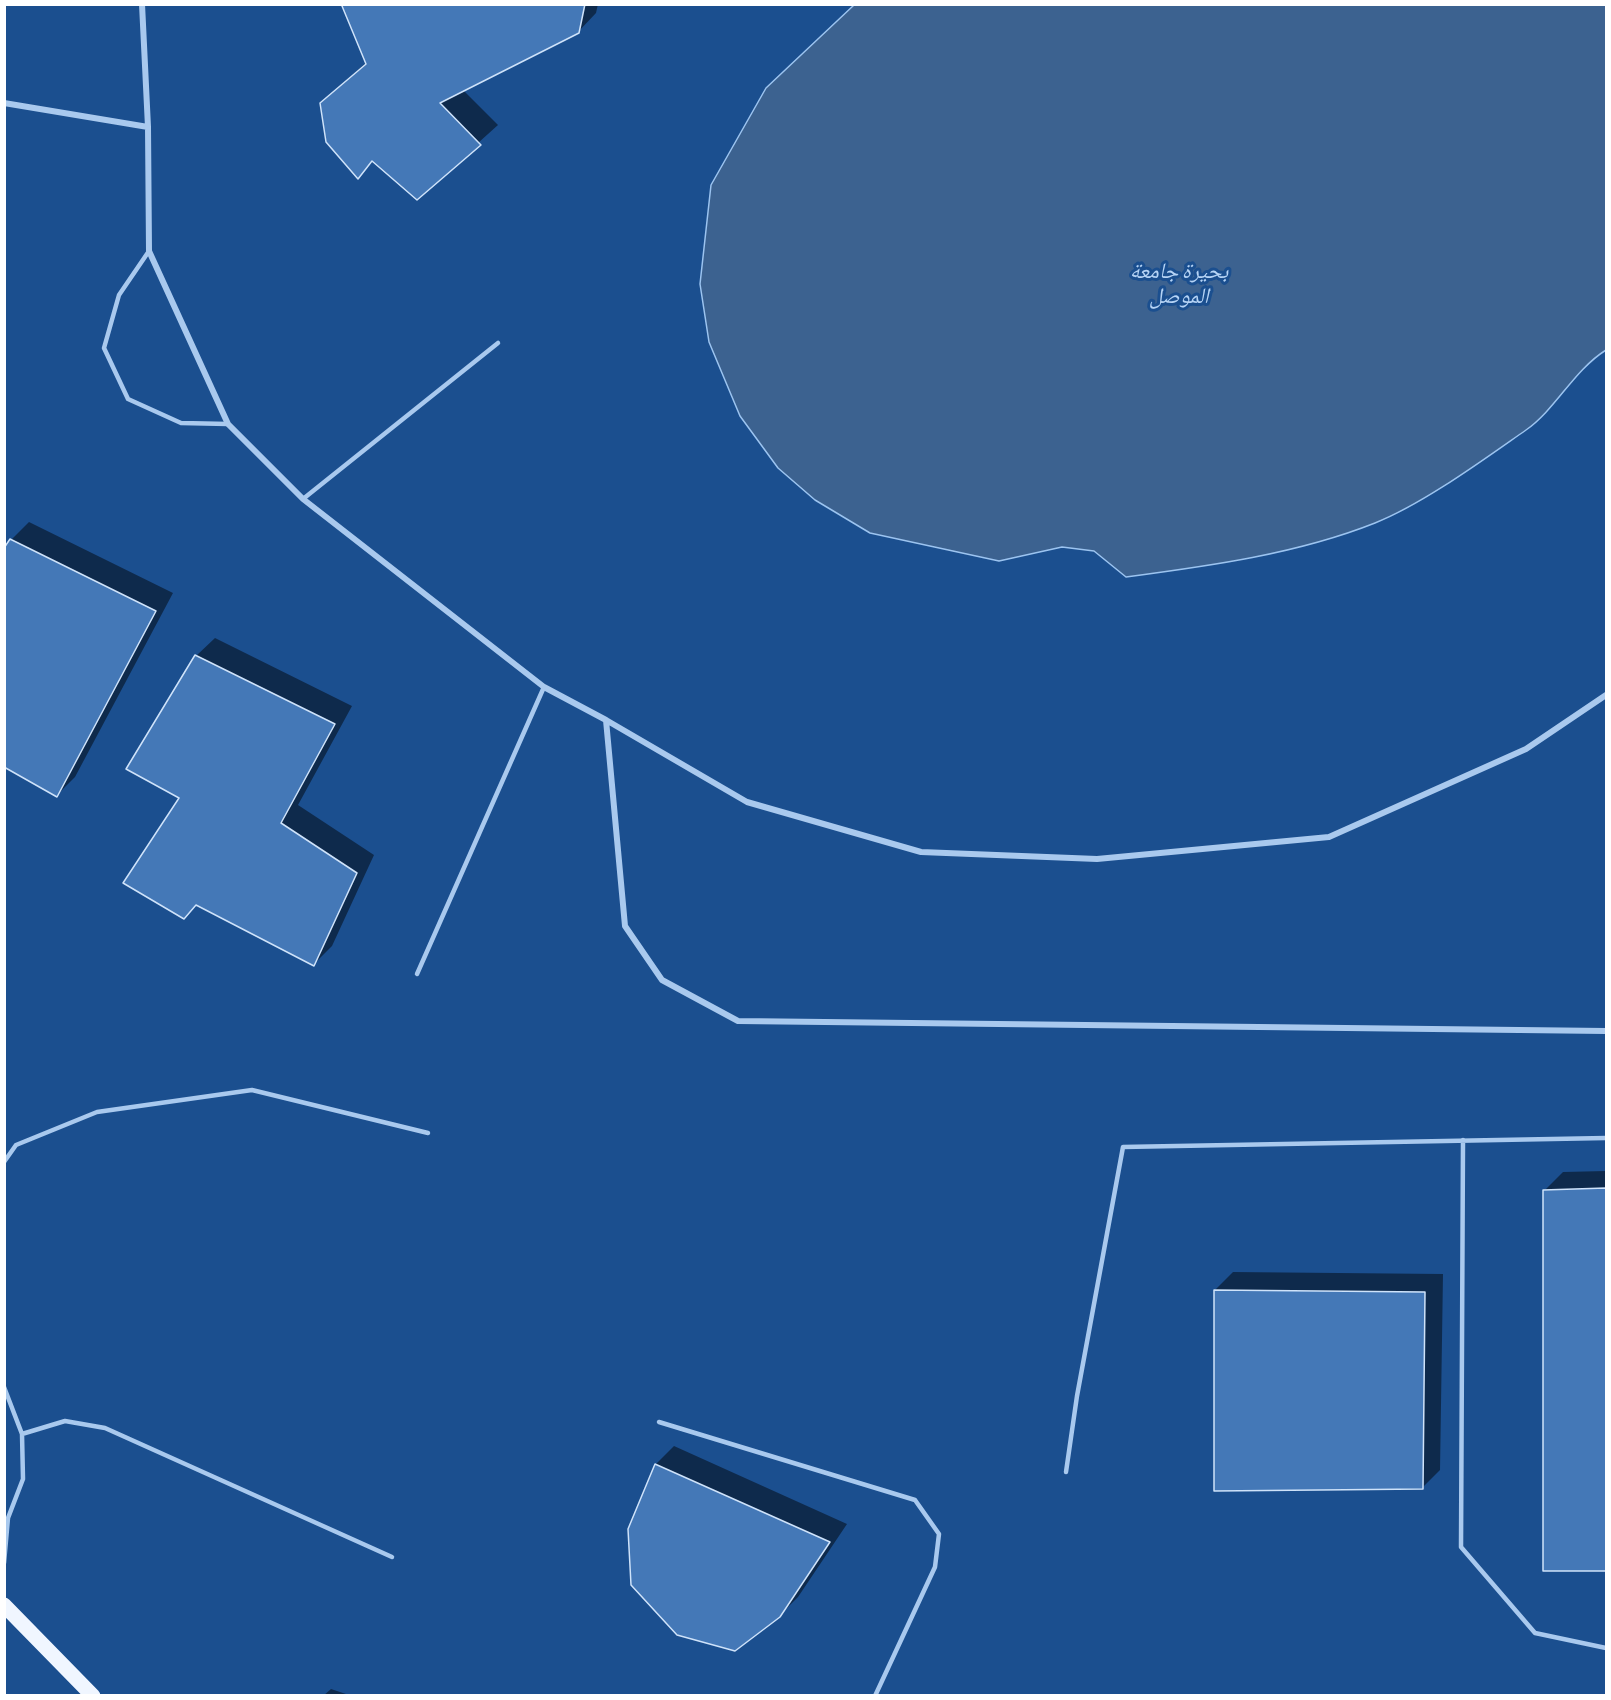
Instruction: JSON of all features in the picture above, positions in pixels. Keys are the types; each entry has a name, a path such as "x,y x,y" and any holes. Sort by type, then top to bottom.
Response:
{"main road":[{"path":"4,1605 93,1695"}],"street":[{"path":"142,4 148,127 148,251 228,424 303,499 544,687 606,720 747,802 921,852 1096,859 1329,837 1526,749 1606,695"},
{"path":"4,103 148,127"},
{"path":"606,720 625,927 662,980 738,1020 1606,1031"}],"lane":[{"path":"148,251 119,295 104,348 128,399 181,423 228,424"},
{"path":"303,499 498,343"},
{"path":"417,974 544,687"},
{"path":"4,1162 16,1145 97,1112 252,1090 428,1133"},
{"path":"1066,1472 1077,1396 1123,1147 1606,1138"},
{"path":"1463,1140 1461,1547 1536,1633 1606,1648"},
{"path":"4,1387 22,1434 24,1479 8,1518 4,1563"},
{"path":"22,1434 65,1421 105,1428 392,1557"},
{"path":"659,1422 915,1500 939,1534 935,1567 875,1695"}],"water":[{"name":"بحيرة جامعة الموصل","path":"854,5 1606,5 1606,350 1584,368 1537,421 1433,493 1375,523 1284,551 1126,577 1094,551 1062,547 999,561 870,533 815,500 778,468 740,416 709,342 700,284 711,185 766,88"}],"building":[{"path":"345,4 585,4 579,33 440,103 481,145 417,200 372,161 358,179 326,142 320,103 366,64 342,6"},
{"path":"10,539 156,611 57,797 4,767 4,548"},
{"path":"195,655 335,724 281,823 357,873 314,966 196,905 184,919 123,883 179,798 126,769"},
{"path":"1606,1188 1606,1571 1543,1571 1543,1190"},
{"path":"1214,1290 1425,1292 1423,1489 1214,1491"},
{"path":"655,1464 830,1542 780,1617 735,1651 677,1635 631,1585 628,1529"}]}
